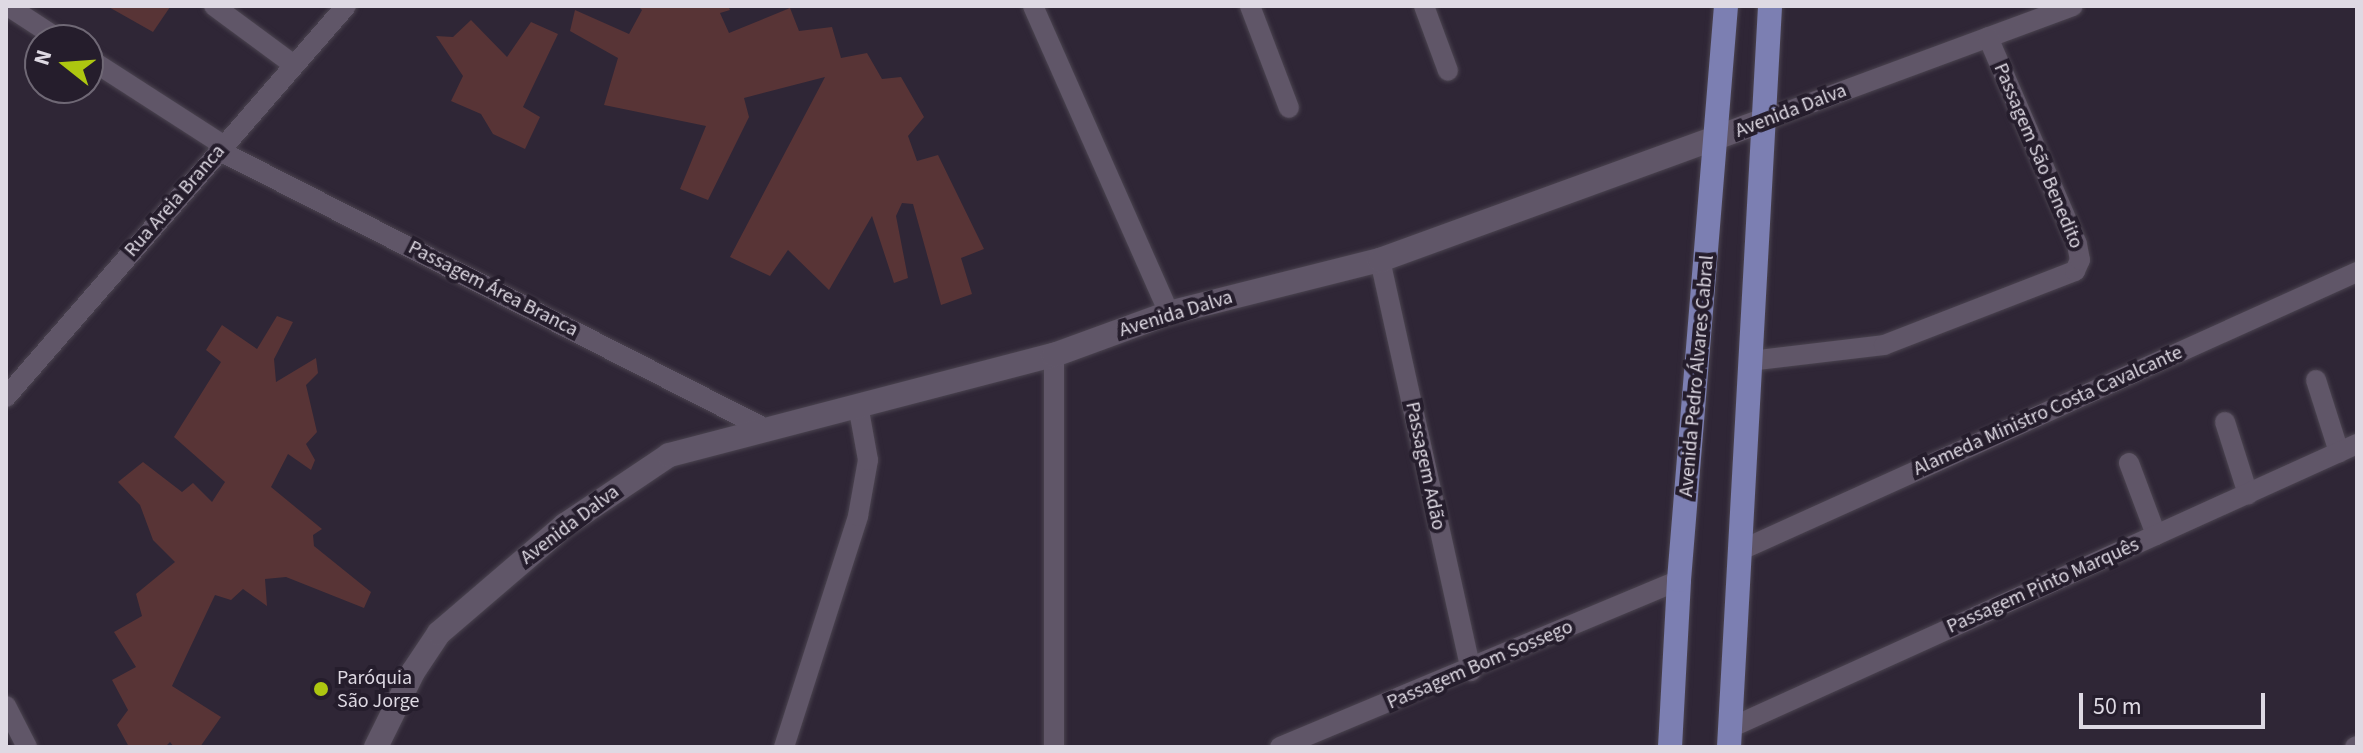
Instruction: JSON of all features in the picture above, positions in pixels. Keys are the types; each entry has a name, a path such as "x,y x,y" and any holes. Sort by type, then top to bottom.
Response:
{"main road":[{"name":"Avenida Pedro Álvares Cabral","path":"1670,747 1679,580 1719,138 1726,6"},
{"path":"1729,738 1770,6"}],"street":[{"path":"8,6 36,24"},
{"path":"214,6 294,65"},
{"path":"1033,6 1169,313"},
{"path":"1250,6 1289,108"},
{"path":"1424,6 1448,71"},
{"name":"Avenida Dalva","path":"376,747 413,672 439,633 565,525 669,455 1054,355 1169,313 1380,260 2073,6"},
{"name":"Rua Areia Branca","path":"6,397 342,7"},
{"name":"Passagem São Benedito","path":"1750,361 1884,345 2075,271 2080,260 2077,244 1988,37"},
{"name":"Passagem Área Branca","path":"104,69 221,148 766,429"},
{"name":"Passagem Adão","path":"1380,260 1471,671"},
{"name":"Alameda Ministro Costa Cavalcante","path":"1739,551 2357,272"},
{"path":"1054,355 1054,747"},
{"path":"2316,380 2348,448"},
{"path":"784,747 858,516 868,460 858,405"},
{"path":"2225,422 2248,494"},
{"name":"Passagem Pinto Marquês","path":"1729,738 2156,535 2348,448"},
{"path":"2129,463 2156,535"},
{"name":"Passagem Bom Sossego","path":"1280,747 1471,671 1679,580"},
{"path":"6,706 27,747"}],"shaded area":[{"path":"107,6 166,6 170,7 153,32"},
{"path":"638,6 728,6 730,10 720,13 729,33 790,8 799,31 832,27 841,58 867,53 882,79 901,77 924,117 908,136 917,161 938,155 984,249 961,258 972,294 941,305 913,204 902,203 896,216 908,278 894,283 872,216 829,290 788,250 770,276 730,257 825,77 744,98 749,117 708,200 680,189 706,126 604,105 618,58 570,31 575,10 629,34 642,10"},
{"path":"471,20 507,57 531,22 558,34 523,107 540,117 525,149 493,134 481,114 451,101 463,76 436,36 453,37"},
{"path":"277,316 293,322 274,359 276,382 316,358 318,373 306,385 317,432 306,444 315,460 311,470 288,454 271,487 322,529 313,535 314,546 371,592 364,608 286,577 265,579 267,606 243,589 231,600 215,595 172,686 221,717 200,747 174,747 170,742 165,747 129,747 117,725 128,710 112,680 136,667 114,632 142,616 136,594 175,562 153,540 140,505 118,482 143,462 182,492 193,483 212,502 225,482 174,437 221,362 206,350 222,325 257,349"}],"place":[{"name":"Paróquia São Jorge","path":"321,689"}]}
